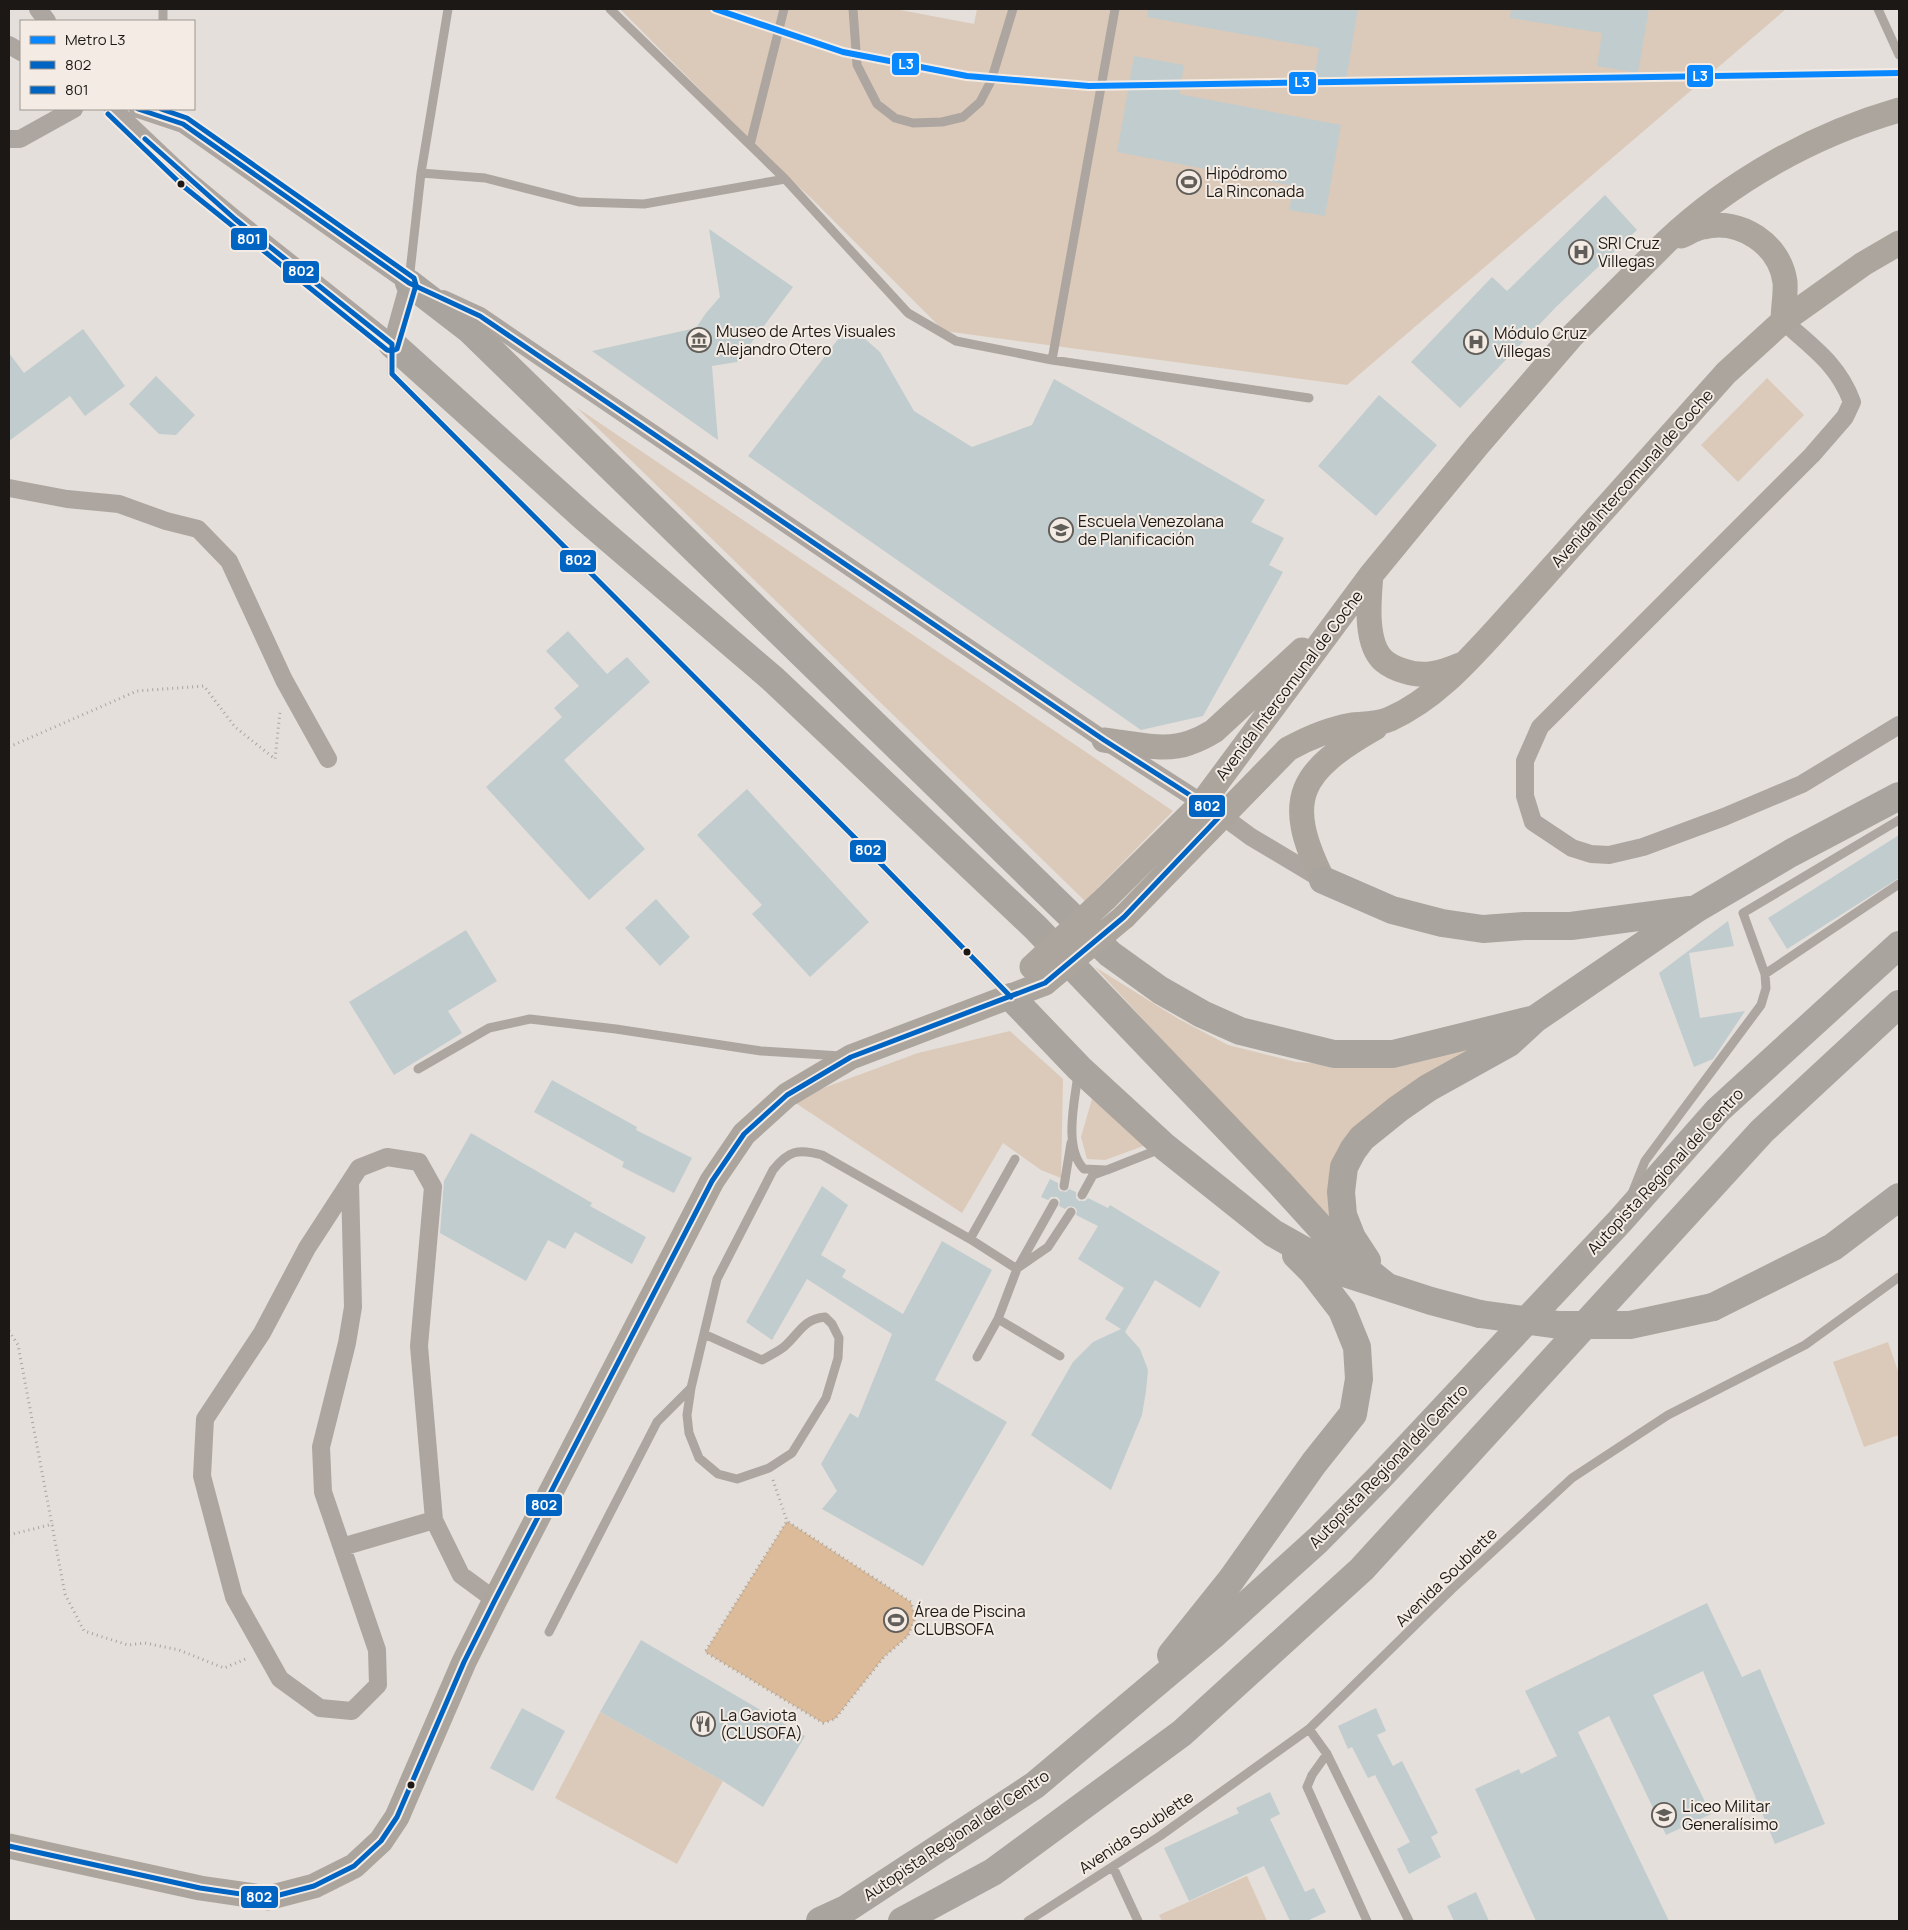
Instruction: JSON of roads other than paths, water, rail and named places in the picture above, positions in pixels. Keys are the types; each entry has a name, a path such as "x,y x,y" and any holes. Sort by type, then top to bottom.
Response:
{"highway":[{"path":"409,283 470,330 1110,954 1160,990 1202,1014 1240,1031 1334,1054 1393,1054 1535,1019"},
{"path":"392,344 584,517 796,700 1036,928 1272,1175 1339,1248 1386,1286"},
{"path":"1386,1286 1352,1238 1343,1215 1341,1192 1344,1167 1362,1138 1428,1088 1509,1043 1535,1019 1696,909 1791,853 1899,796"},
{"path":"1323,880 1392,910 1442,923 1483,930 1524,926 1571,926 1696,909"},
{"name":"Autopista Regional del Centro","path":"820,1921 846,1909 1035,1785 1212,1636 1318,1540 1378,1478 1620,1221 1718,1110 1899,945"},
{"path":"1011,997 1078,1068 1165,1147 1273,1233 1312,1271 1342,1310 1357,1347 1359,1379 1353,1414 1314,1463 1286,1506 1231,1580 1134,1700"},
{"path":"902,1921 993,1872 1182,1733 1362,1569 1762,1131 1899,1004"},
{"path":"1273,1233 1344,1273 1431,1301 1480,1314 1558,1325 1630,1325 1714,1307 1833,1247 1899,1197"}],"main road":[{"name":"Avenida Intercomunal de Coche","path":"1011,997 1038,975 1124,917 1212,809 1329,632 1371,575 1477,446 1572,337 1666,242 1724,195 1766,166 1821,137 1899,110"},
{"path":"1666,242 1703,227 1717,226 1747,232 1762,240 1773,251 1785,282 1783,320"},
{"name":"Avenida Intercomunal de Coche","path":"1038,975 1106,898 1212,809 1288,749 1315,735 1350,726 1388,720 1439,688 1466,663 1726,373 1783,320 1862,264 1899,243"},
{"path":"1371,575 1368,607 1370,626 1374,644 1382,660 1408,673 1425,675 1446,671 1466,663"},
{"path":"1104,740 1157,747 1187,744 1201,738 1214,731 1296,655 1329,632"},
{"path":"1323,880 1310,855 1301,817 1301,802 1308,784 1320,766 1344,746 1388,720"},
{"path":"9,1846 200,1888 268,1898 314,1886 354,1866 381,1841 396,1817 464,1662 494,1600 712,1181 744,1134 787,1095 851,1057 1011,997"}],"street":[{"path":"9,45 20,51"},
{"path":"9,139 20,139 72,110"},
{"path":"114,110 188,180 392,344 409,283"},
{"path":"141,110 182,124 409,283 480,316 1104,740 1212,809 1251,837 1323,880"},
{"path":"1783,320 1835,368 1846,386 1852,402 1845,417 1812,455 1540,727 1525,760 1525,796 1533,822 1572,848 1591,854 1609,854 1643,847 1724,817 1802,784 1899,725"},
{"path":"9,488 67,499 119,504 166,521 198,529 229,561 284,680 328,759"},
{"path":"350,1183 353,1306 347,1343 321,1447 323,1492 377,1650 378,1685 352,1711 320,1708 280,1679 234,1597 202,1476 205,1419 262,1333 307,1248 359,1168 387,1158 419,1162 433,1187 419,1346 434,1520 461,1575 494,1600"},
{"path":"342,1547 434,1520"}],"lane":[{"path":"409,283 421,173 448,9"},
{"path":"610,9 785,179 908,313 956,341 1052,360 1309,398"},
{"path":"750,145 784,9"},
{"path":"853,9 857,66 877,104 894,118 913,123 942,122 963,117 980,102 991,81 1013,9"},
{"path":"1052,360 1115,9"},
{"path":"1878,9 1899,56"},
{"path":"421,173 485,178 579,202 634,204 644,204 785,179"},
{"path":"392,344 392,374 884,866 1011,997"},
{"path":"1620,1221 1645,1161 1761,1004 1766,988 1765,974 1744,913 1899,820"},
{"path":"1765,974 1899,884"},
{"path":"418,1069 489,1028 530,1019 616,1029 761,1051 851,1057"},
{"path":"1064,1186 1078,1068"},
{"path":"1071,1138 1079,1164 1084,1169 1107,1170"},
{"path":"1082,1195 1093,1175 1165,1147"},
{"path":"704,1334 762,1360 785,1346 799,1329 813,1318 825,1318 832,1324 840,1338 838,1358 826,1398 792,1453 769,1468 737,1479 718,1474 699,1458 689,1433 687,1416 690,1388 717,1279 772,1170 782,1158 797,1152 811,1152 822,1155 970,1239 1017,1269"},
{"path":"970,1239 1015,1159"},
{"path":"977,1357 998,1319 1017,1269 1054,1204"},
{"path":"1017,1269 1048,1247 1071,1212"},
{"name":"Avenida Soublette","path":"1028,1921 1160,1836 1309,1729 1451,1590 1572,1478 1668,1415 1805,1345 1899,1278"},
{"path":"998,1319 1060,1356"},
{"path":"549,1632 656,1422 690,1388"},
{"path":"1309,1729 1327,1754 1409,1921"},
{"path":"1327,1754 1307,1787 1367,1921"},
{"path":"1113,1867 1138,1921"}],"metro line":[{"name":"L3","path":"715,9 843,52 967,76 1089,86 1899,73"}],"place":[{"name":"Hipódromo La Rinconada","path":"1189,182"},
{"name":"SRI Cruz Villegas","path":"1581,252"},
{"name":"Museo de Artes Visuales Alejandro Otero","path":"699,340"},
{"name":"Módulo Cruz Villegas","path":"1476,342"},
{"name":"Escuela Venezolana de Planificación","path":"1061,530"},
{"name":"Área de Piscina CLUBSOFA","path":"896,1620"},
{"name":"La Gaviota (CLUSOFA)","path":"703,1724"},
{"name":"Liceo Militar Generalísimo","path":"1664,1815"}]}
